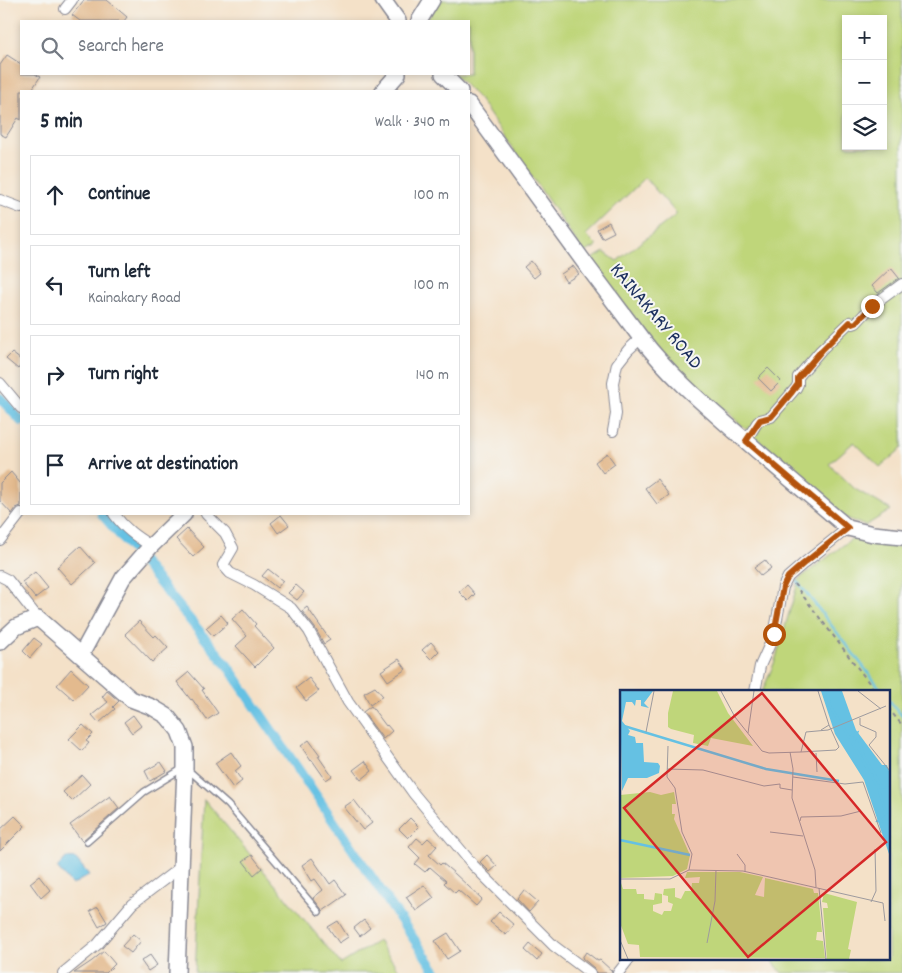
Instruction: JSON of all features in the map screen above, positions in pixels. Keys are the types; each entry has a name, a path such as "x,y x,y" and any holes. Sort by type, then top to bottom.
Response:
{"main road":[{"path":"383,0 397,20"},
{"path":"420,20 432,0"},
{"path":"384,90 397,75"},
{"path":"444,75 459,90"},
{"name":"KAINAKARY ROAD","path":"470,105 641,338 676,377 746,441 848,528 873,534 902,537"},
{"path":"81,655 123,578 148,548 183,515"},
{"path":"0,642 16,628 38,618 131,698 167,716 179,731 185,747 185,767 177,973"}],"street":[{"path":"65,9 72,0"},
{"path":"0,200 20,208"},
{"path":"746,441 760,420 771,417 796,388 798,378 822,350 850,322 856,323 872,306 902,284"},
{"path":"613,431 616,414 613,383 617,364 641,338"},
{"path":"0,383 20,407"},
{"path":"0,540 20,514"},
{"path":"115,515 129,532 148,548"},
{"path":"207,515 224,533 233,548 222,565 230,573 254,585 291,608 309,631 348,702 414,794 474,866 554,946 590,973"},
{"path":"755,690 760,666 774,634 783,587 788,577 848,528"},
{"path":"0,576 8,580 38,618"},
{"path":"63,973 98,944 132,904 182,866"},
{"path":"618,973 628,960"}],"lane":[{"path":"87,842 144,792 185,767 228,805 318,912"}],"path":[{"path":"788,577 874,690"},
{"path":"890,710 902,725"}],"green space":[{"path":"440,0 902,0 902,448 880,467 854,442 829,464 855,489 891,510 865,526 844,517 661,353 589,261 604,252 617,261 677,214 645,178 586,235 597,246 584,253 479,99 455,75 470,75 470,20 427,20"},
{"path":"854,537 902,548 902,973 782,973 772,960 890,960 890,690 763,690 775,661 799,579"},
{"path":"204,799 341,964 378,941 401,973 195,973"}],"water":[{"path":"66,858 76,859 89,875 72,885 57,868"}],"building":[{"path":"84,0 107,0 127,17 125,20 79,20 72,15"},
{"path":"7,55 20,63 20,75 37,75 40,77 32,90 20,90 20,119 18,118 6,137 0,134 0,65"},
{"path":"609,222 614,232 602,238 597,229"},
{"path":"531,261 540,273 534,278 524,267"},
{"path":"573,266 579,274 566,282 561,274"},
{"path":"891,268 899,278 878,293 872,286"},
{"path":"12,353 20,359 20,366 18,369 6,359"},
{"path":"768,368 781,381 771,391 758,378"},
{"path":"607,453 615,464 603,473 595,462"},
{"path":"11,472 20,483 20,506 16,508 12,514 0,501 0,483"},
{"path":"657,479 669,495 657,504 645,488"},
{"path":"281,515 289,525 278,533 271,523"},
{"path":"187,529 204,547 193,557 176,539"},
{"path":"80,546 95,563 72,584 57,567"},
{"path":"765,560 771,568 761,576 754,568"},
{"path":"268,569 283,581 277,588 262,576"},
{"path":"35,572 48,588 35,598 22,582"},
{"path":"296,585 304,592 297,600 288,593"},
{"path":"467,585 475,594 468,601 459,592"},
{"path":"307,607 330,640 324,644 302,611"},
{"path":"243,609 256,624 254,626 274,648 255,667 236,646 247,636 232,619"},
{"path":"221,615 228,623 213,636 206,628"},
{"path":"139,621 168,648 152,662 125,634"},
{"path":"34,638 42,644 30,658 23,651"},
{"path":"431,642 439,651 431,659 422,650"},
{"path":"399,659 406,669 388,681 381,671"},
{"path":"71,669 88,685 74,700 57,685"},
{"path":"189,672 204,689 202,690 218,713 207,720 177,682"},
{"path":"309,678 319,691 306,701 296,688"},
{"path":"375,687 383,696 370,705 364,693"},
{"path":"107,691 119,701 113,707 115,709 99,723 92,715 108,702 102,697"},
{"path":"371,706 392,731 383,739 363,712"},
{"path":"133,715 141,726 132,733 124,722"},
{"path":"83,725 93,734 86,741 89,743 82,751 69,739"},
{"path":"309,740 332,776 326,780 301,746"},
{"path":"231,752 241,766 235,771 242,781 233,788 215,763"},
{"path":"365,761 372,771 361,780 353,770"},
{"path":"161,762 167,771 150,781 145,771"},
{"path":"82,775 90,784 72,801 63,792"},
{"path":"110,796 119,808 82,841 70,825"},
{"path":"354,800 372,823 363,830 344,807"},
{"path":"15,816 25,826 0,851 0,830"},
{"path":"410,818 419,827 408,838 399,829"},
{"path":"417,838 423,843 428,838 437,846 429,855 440,865 442,863 482,899 476,906 458,890 455,893 444,883 446,881 430,867 425,872 415,864 420,858 409,847"},
{"path":"252,855 262,868 254,875 243,861"},
{"path":"487,855 497,866 490,872 480,862"},
{"path":"312,858 330,884 335,880 346,895 323,911 313,898 323,890 315,879 312,881 302,865"},
{"path":"39,876 50,890 41,898 30,883"},
{"path":"424,885 434,898 416,911 406,897"},
{"path":"524,890 538,902 529,912 517,899"},
{"path":"98,907 107,922 99,927 90,911"},
{"path":"499,912 514,925 506,935 490,922"},
{"path":"364,920 370,928 360,936 354,928"},
{"path":"338,921 348,937 339,943 328,927"},
{"path":"448,933 460,951 447,959 435,941"},
{"path":"133,934 141,941 131,953 122,946"},
{"path":"530,944 542,954 537,961 525,950"},
{"path":"104,951 115,964 106,973 74,973 92,961"},
{"path":"586,952 598,961 600,960 612,971 611,973 597,973 582,958"},
{"path":"150,955 157,965 148,971 141,961"}],"waterway":[{"path":"0,398 20,420"},
{"path":"103,515 227,665 437,973"},
{"path":"797,581 881,690"},
{"path":"890,701 902,716"}],"route":[{"path":"774,634 783,587 788,577 848,528 746,441 757,423 763,418 771,417 792,392 798,384 798,378 822,350 850,322 856,323 872,306"}]}
